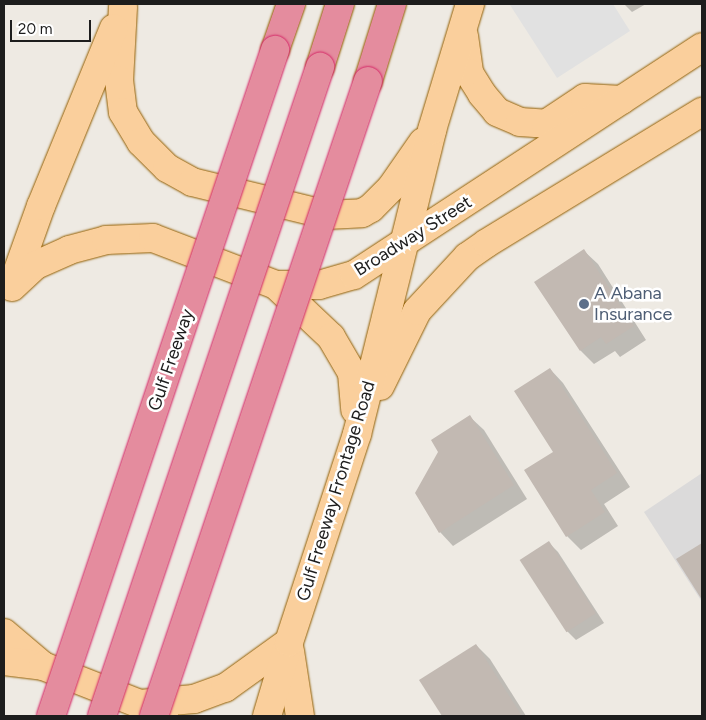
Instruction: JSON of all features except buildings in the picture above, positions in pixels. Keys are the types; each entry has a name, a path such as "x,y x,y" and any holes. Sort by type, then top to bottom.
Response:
{"highway":[{"name":"Gulf Freeway","path":"51,716 291,4"},
{"path":"102,716 340,4"},
{"path":"147,710 368,81 392,4"}],"main road":[{"path":"124,5 119,80 123,112 141,142 167,168 192,182 327,215 362,213 371,208 391,188 432,130"},
{"path":"8,294 41,206 124,5"},
{"path":"466,15 469,73 482,94 497,112 520,122 546,124 585,98 622,100"},
{"name":"Gulf Freeway Frontage Road","path":"267,716 289,642 357,434 432,130 466,15"},
{"name":"Broadway Street","path":"8,294 36,265 70,250 106,240 153,238 276,285 319,286 354,275 702,47"},
{"path":"357,434 416,311 456,267 487,243 702,112"},
{"path":"276,285 330,337 352,373 357,434"},
{"path":"4,633 42,666"},
{"path":"147,710 194,699 225,688 289,642 300,716"},
{"path":"4,661 42,666 164,716"}],"shaded area":[{"path":"613,4 630,31 557,78 510,5"},
{"path":"702,473 702,602 644,512"}],"place":[{"name":"A Abana Insurance","path":"584,304"}]}
